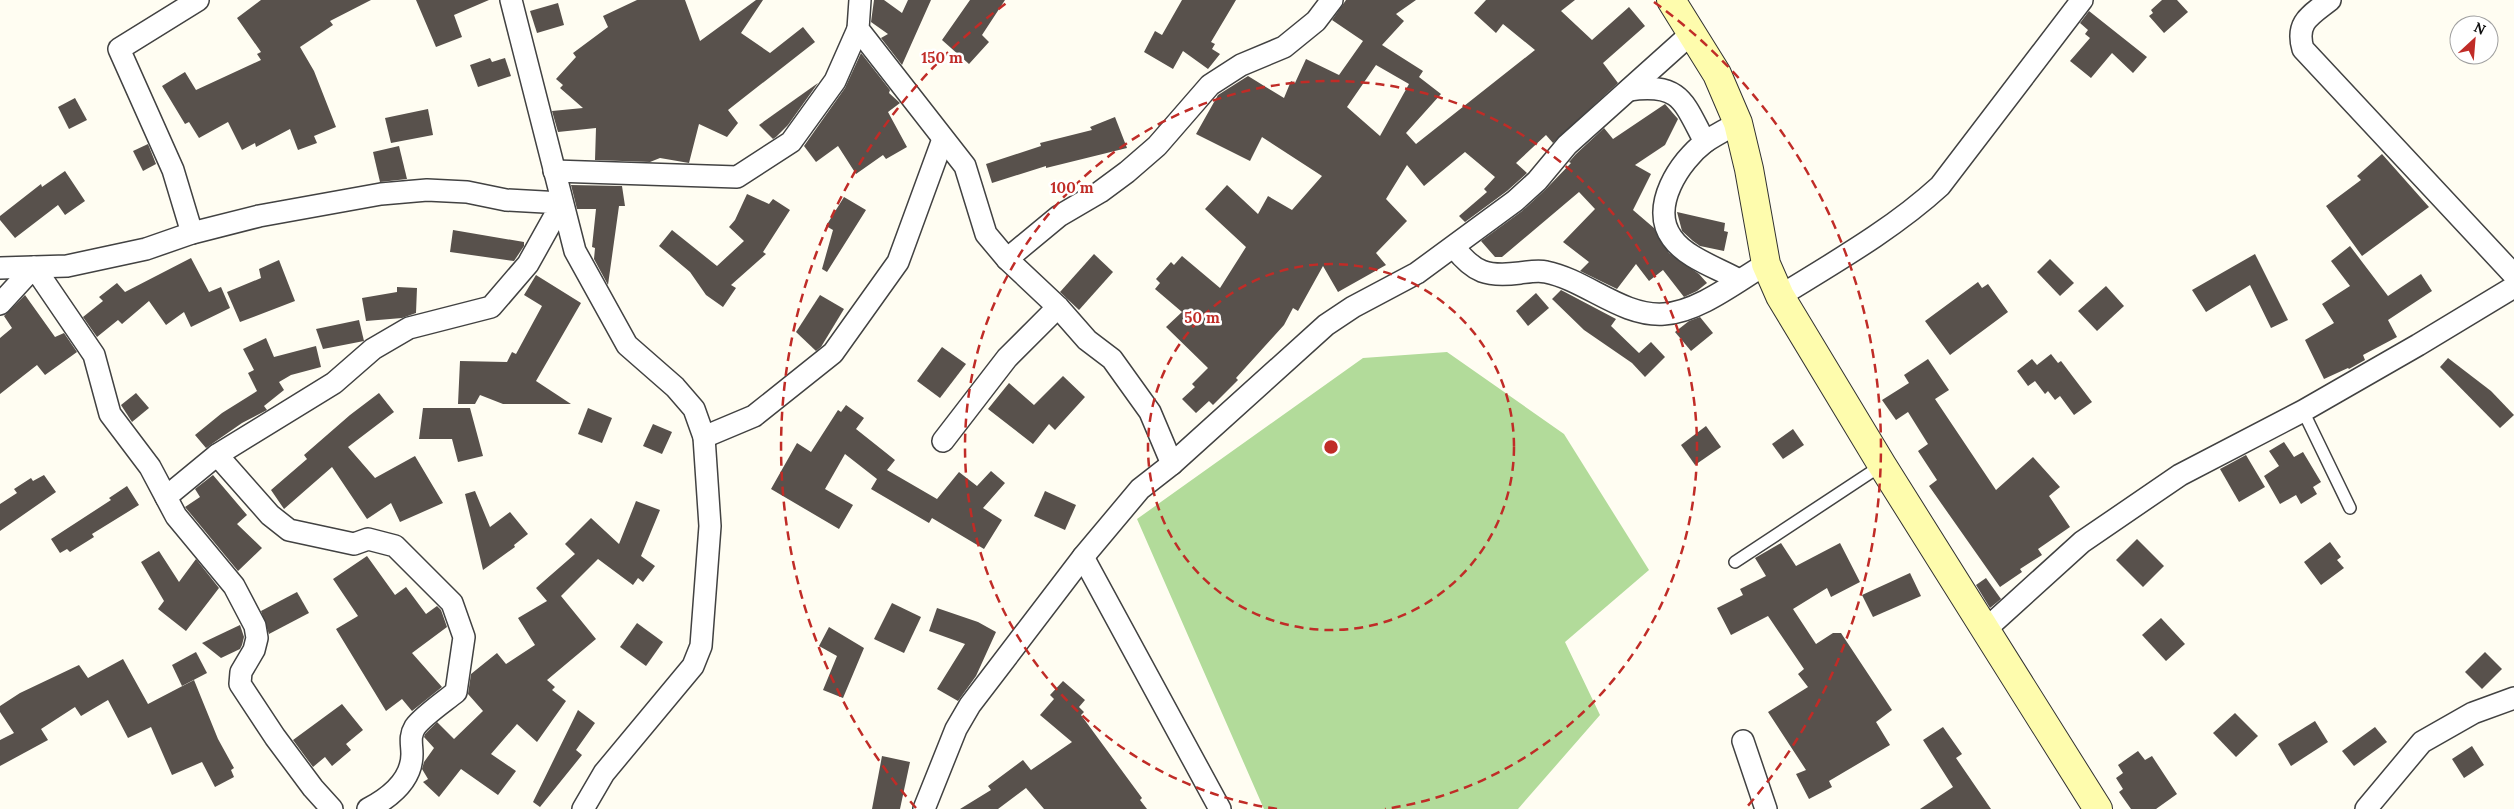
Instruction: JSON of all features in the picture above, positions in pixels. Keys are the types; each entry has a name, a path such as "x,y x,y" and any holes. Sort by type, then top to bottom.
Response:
{"street":[{"path":"192,233 173,170 120,49 198,0"},
{"path":"511,0 562,203 576,251 623,338 648,366 675,387 694,409 704,437 710,526 701,646 693,666 604,773 584,809"},
{"path":"554,172 737,177 791,142 835,81 858,29 860,0"},
{"path":"1007,258 1059,216 1100,192 1127,172 1157,146 1210,84 1240,65 1284,47 1316,21 1332,0"},
{"path":"1780,296 1846,255 1923,202 1940,186 2082,0"},
{"path":"2330,0 2308,17 2301,27 2300,38 2303,49 2514,275"},
{"path":"1676,2 1717,74 1738,123 1749,169 1766,264 1780,296 1882,464 2098,809"},
{"path":"858,29 965,166 986,234 1007,258 1058,307 1087,340 1112,359 1150,412 1172,464"},
{"path":"924,809 956,729 970,705 1083,557 1140,489 1172,464 1326,325 1353,307 1417,273 1454,247 1538,181 1567,145 1693,32"},
{"path":"1629,90 1652,87 1673,93 1683,102 1705,142"},
{"path":"1738,123 1705,142 1687,158 1674,179 1665,203 1664,221 1671,237 1684,250 1739,280"},
{"path":"704,437 754,416 833,353 898,262 944,139"},
{"path":"0,268 67,266 146,249 192,233 259,216 381,194 426,190 468,192 506,200 562,203"},
{"path":"166,497 217,455 334,383 373,349 409,328 491,307 528,264 562,203"},
{"path":"1454,247 1467,264 1482,273 1505,275 1545,272 1564,277 1638,312 1662,314 1686,311 1766,264"},
{"path":"0,304 34,267"},
{"path":"34,267 94,355 110,414 150,468 176,516 234,586 255,626 257,638 254,650 241,672 240,684 275,737 313,788 332,809"},
{"path":"1986,628 2082,542 2180,476 2303,411 2514,287"},
{"path":"943,441 1007,358 1058,307"},
{"path":"217,455 270,515 289,530 354,544 368,539 395,546 452,603 464,637 456,692 415,727 410,739 412,756 404,779 387,799 368,809"},
{"path":"1083,557 1220,809"},
{"path":"2366,809 2422,742 2473,712 2514,698"},
{"path":"1743,741 1766,809"}],"lane":[{"path":"2303,411 2350,508"},
{"path":"1735,562 1882,464"}],"green space":[{"path":"1447,352 1564,434 1649,570 1565,642 1600,715 1518,809 1264,809 1137,519 1363,358"}],"building":[{"path":"261,0 371,0 330,21 333,25 300,47 314,71 336,127 314,136 317,143 298,150 290,129 256,147 255,143 242,150 228,122 199,138 189,122 185,124 162,86 185,72 196,90 261,60 257,54 261,52 237,18"},
{"path":"416,0 489,0 454,15 462,37 436,47"},
{"path":"637,0 685,0 700,41 756,0 763,0 741,33 770,53 803,27 815,42 728,110 738,123 727,137 699,124 689,163 660,158 650,162 595,160 596,128 558,132 552,111 583,108 560,88 563,85 556,79 576,57 573,53 608,27 603,16"},
{"path":"874,0 884,0 902,13 908,0 931,0 902,65 881,38 888,34 871,22"},
{"path":"970,0 1005,0 982,35 989,42 969,64 942,40"},
{"path":"1182,0 1236,0 1211,42 1215,44 1212,49 1220,54 1208,69 1183,51 1173,69 1144,52 1155,31 1162,35"},
{"path":"1346,0 1416,0 1396,14 1404,21 1382,45 1423,71 1419,77 1441,94 1406,133 1416,144 1535,50 1503,24 1496,33 1474,13 1486,0 1575,0 1561,11 1592,40 1629,7 1645,26 1603,63 1618,83 1553,143 1546,135 1516,163 1527,173 1507,191 1465,222 1459,216 1487,192 1484,189 1495,177 1465,152 1424,186 1407,165 1386,199 1407,221 1376,253 1386,265 1338,292 1323,266 1298,311 1293,308 1284,325 1236,378 1238,380 1213,405 1209,401 1196,413 1182,399 1195,387 1192,384 1208,368 1166,327 1182,312 1155,289 1160,283 1156,279 1171,262 1174,265 1182,256 1220,288 1246,247 1205,209 1227,185 1258,214 1268,196 1292,210 1322,176 1262,137 1250,161 1196,134 1218,95 1248,76 1284,98 1291,81 1295,83 1306,59 1339,75 1363,41 1332,20","holes":["1376,65 1409,84 1380,136 1347,107"]},
{"path":"2162,0 2177,0 2188,12 2164,33 2149,16 2153,13 2151,10"},
{"path":"558,3 564,25 537,33 530,11"},
{"path":"2089,11 2147,57 2133,73 2112,53 2091,78 2070,61 2090,38 2085,34 2088,30 2080,23"},
{"path":"861,53 890,90 889,93 900,103 888,112 907,147 886,159 883,155 856,174 838,146 816,162 804,146 845,88"},
{"path":"490,58 492,62 505,58 511,76 478,87 470,65"},
{"path":"818,83 788,125 776,137 773,139 759,125"},
{"path":"75,98 87,120 69,129 58,107"},
{"path":"1665,104 1678,119 1665,145 1635,165 1651,174 1633,210 1654,228 1669,253 1699,274 1707,283 1697,291 1684,297 1663,270 1649,281 1636,264 1617,289 1580,271 1589,262 1563,242 1595,209 1579,192 1502,257 1495,257 1481,241 1522,211 1545,190 1571,163 1569,162 1576,154 1604,128 1613,139"},
{"path":"428,109 433,135 391,143 385,118"},
{"path":"1115,117 1127,148 1046,168 1046,166 992,183 986,164 1041,146 1040,143 1092,130 1090,127"},
{"path":"148,144 156,164 143,171 133,151"},
{"path":"399,146 407,179 380,182 373,152"},
{"path":"2382,154 2429,207 2362,256 2326,206 2361,180 2357,176"},
{"path":"65,171 85,201 65,215 58,205 15,238 0,220 0,216 41,184 42,187"},
{"path":"571,185 622,186 625,206 619,206 608,285 594,259 595,248 592,247 596,209 577,209"},
{"path":"747,194 769,204 773,199 790,210 763,252 766,254 731,285 736,288 723,307 706,295 690,272 659,246 672,230 717,266 744,241 729,227 735,220"},
{"path":"844,197 866,210 827,272 822,269 833,230 826,226"},
{"path":"1677,212 1725,223 1724,231 1728,232 1724,251 1700,246 1693,241 1682,231"},
{"path":"453,230 524,242 524,246 514,261 450,252"},
{"path":"2350,246 2388,296 2421,274 2432,291 2388,320 2397,337 2363,355 2365,360 2324,379 2305,340 2334,323 2322,304 2350,286 2331,261"},
{"path":"1094,254 1113,272 1079,310 1060,292"},
{"path":"2255,254 2288,320 2271,328 2250,285 2206,312 2192,290"},
{"path":"191,258 209,292 221,287 230,308 191,327 184,312 166,325 149,301 122,324 118,320 97,337 83,317 103,301 99,297 117,283 125,292"},
{"path":"2050,259 2074,283 2060,296 2037,272"},
{"path":"279,260 295,301 240,322 227,292 261,278 259,269"},
{"path":"536,275 581,303 536,381 571,404 503,404 480,395 475,404 458,404 460,361 507,362 512,352 516,354 542,306 524,295"},
{"path":"1978,282 1982,288 1988,284 2008,312 1950,355 1925,321"},
{"path":"2106,286 2124,306 2097,331 2078,311"},
{"path":"397,287 417,288 416,313 402,318 366,321 362,298 397,292"},
{"path":"1561,290 1616,319 1611,326 1639,353 1651,342 1665,357 1645,377 1632,363 1584,330 1552,299"},
{"path":"1536,293 1549,308 1528,326 1516,311"},
{"path":"25,295 55,337 64,333 77,352 45,375 37,365 0,394 0,338 12,328 4,316"},
{"path":"820,295 844,309 821,347 816,351 796,332"},
{"path":"1700,317 1713,333 1691,351 1675,332 1689,321"},
{"path":"359,320 364,341 323,349 316,329"},
{"path":"266,338 274,357 316,346 321,367 291,375 279,382 284,390 264,406 267,410 242,423 206,448 195,435 222,413 257,391 248,373 254,370 243,349"},
{"path":"942,347 966,364 940,398 917,381"},
{"path":"2051,354 2058,363 2061,361 2092,402 2074,415 2060,396 2055,400 2048,391 2045,394 2035,381 2028,386 2017,371 2032,359 2037,365"},
{"path":"2448,358 2491,391 2514,415 2500,428 2440,367"},
{"path":"1928,359 1949,390 1935,399 1996,490 2033,457 2060,487 2049,496 2070,527 2038,549 2042,555 2020,569 2022,572 2000,587 1929,486 1937,480 1918,451 1928,444 1908,412 1896,420 1882,400 1909,383 1904,375"},
{"path":"1063,376 1085,397 1055,430 1049,424 1033,444 988,409 1009,383 1034,405"},
{"path":"136,393 149,408 132,422 121,405"},
{"path":"379,393 394,412 348,447 375,478 415,456 443,503 400,522 391,503 367,519 332,467 284,509 271,490 307,459 304,455 350,415"},
{"path":"846,405 864,418 856,429 895,460 887,470 937,499 959,472 977,486 991,471 1005,483 983,508 1002,520 984,549 932,518 929,523 871,489 877,479 845,454 825,489 853,505 839,529 771,489 797,443 811,452 838,410 841,412"},
{"path":"423,408 470,408 483,456 458,462 452,439 419,439"},
{"path":"588,408 612,418 602,443 578,434"},
{"path":"653,424 672,432 662,454 643,446"},
{"path":"1706,426 1721,447 1695,465 1681,445"},
{"path":"1793,429 1804,445 1783,459 1772,444"},
{"path":"2284,442 2294,457 2303,452 2321,482 2313,487 2317,494 2301,504 2296,495 2280,504 2264,476 2279,466 2269,451"},
{"path":"2246,455 2265,487 2239,502 2220,469"},
{"path":"44,475 56,492 0,531 0,504 17,493 14,489 31,478 33,481"},
{"path":"213,475 247,515 237,524 262,548 238,571 185,507 200,497 195,489"},
{"path":"127,486 139,505 92,534 94,537 70,552 67,549 60,553 51,539 111,500 109,498"},
{"path":"475,491 490,527 510,512 528,534 514,545 515,547 483,570 465,494"},
{"path":"1045,491 1076,505 1065,530 1034,516"},
{"path":"636,501 660,510 641,556 655,566 643,582 638,578 633,585 598,559 561,596 596,639 547,680 555,687 552,690 566,701 537,742 517,724 491,754 516,771 498,795 461,769 439,797 423,782 428,779 422,769 424,762 434,748 424,737 425,734 437,722 454,739 483,711 468,694 471,674 497,653 506,664 535,645 518,618 547,601 536,588 575,554 565,544 591,518 619,544"},
{"path":"2137,539 2164,566 2143,587 2116,560"},
{"path":"2330,542 2341,557 2337,560 2344,568 2321,585 2304,562"},
{"path":"1781,543 1796,566 1840,543 1860,582 1831,597 1827,588 1793,609 1816,644 1833,633 1841,633 1892,710 1876,722 1890,745 1829,781 1832,787 1809,799 1796,774 1806,770 1768,712 1808,687 1798,674 1804,669 1768,616 1731,635 1717,608 1743,595 1740,589 1766,576 1755,558"},
{"path":"159,551 179,582 196,559 219,588 186,631 158,609 164,601 141,562"},
{"path":"367,556 395,595 406,587 426,614 437,606 441,610 447,627 412,653 442,687 412,711 402,699 386,711 336,629 358,616 333,579"},
{"path":"1910,573 1921,596 1873,617 1862,595"},
{"path":"1986,578 2001,599 1990,608 1976,585"},
{"path":"297,592 309,613 269,634 261,611"},
{"path":"892,603 921,617 904,653 874,639"},
{"path":"937,608 978,622 996,632 976,676 958,701 937,689 965,644 929,631"},
{"path":"2161,618 2185,644 2166,661 2142,635"},
{"path":"637,623 663,642 646,666 620,647"},
{"path":"240,625 244,637 240,649 221,658 202,643"},
{"path":"829,627 864,648 843,698 823,690 837,656 819,646"},
{"path":"196,652 207,673 182,686 172,665"},
{"path":"2485,652 2502,669 2482,689 2465,672"},
{"path":"123,659 148,704 194,680 218,739 234,768 231,770 234,777 215,787 202,762 172,775 151,727 128,738 108,700 81,716 75,707 41,729 48,740 0,766 0,740 14,733 0,712 0,706 20,693 79,665 88,678"},
{"path":"1063,681 1085,700 1079,707 1084,712 1081,715 1142,798 1140,800 1147,809 1044,809 1026,788 998,809 960,809 991,790 988,786 1023,760 1031,770 1072,742 1040,715 1054,699 1050,695"},
{"path":"342,704 363,730 346,744 351,750 332,766 325,757 313,767 293,740"},
{"path":"578,710 595,723 576,750 582,755 540,807 533,802"},
{"path":"2235,713 2258,736 2236,757 2213,733"},
{"path":"2315,721 2328,742 2291,766 2278,744"},
{"path":"1943,727 1962,754 1956,758 1991,809 1920,809 1953,787 1923,740"},
{"path":"2375,727 2387,742 2354,766 2342,751"},
{"path":"2472,746 2484,765 2464,778 2452,759"},
{"path":"2138,751 2145,760 2152,756 2177,794 2156,809 2131,809 2119,792 2123,789 2116,778 2123,773 2118,765"},
{"path":"882,756 910,762 900,809 872,809"}]}
